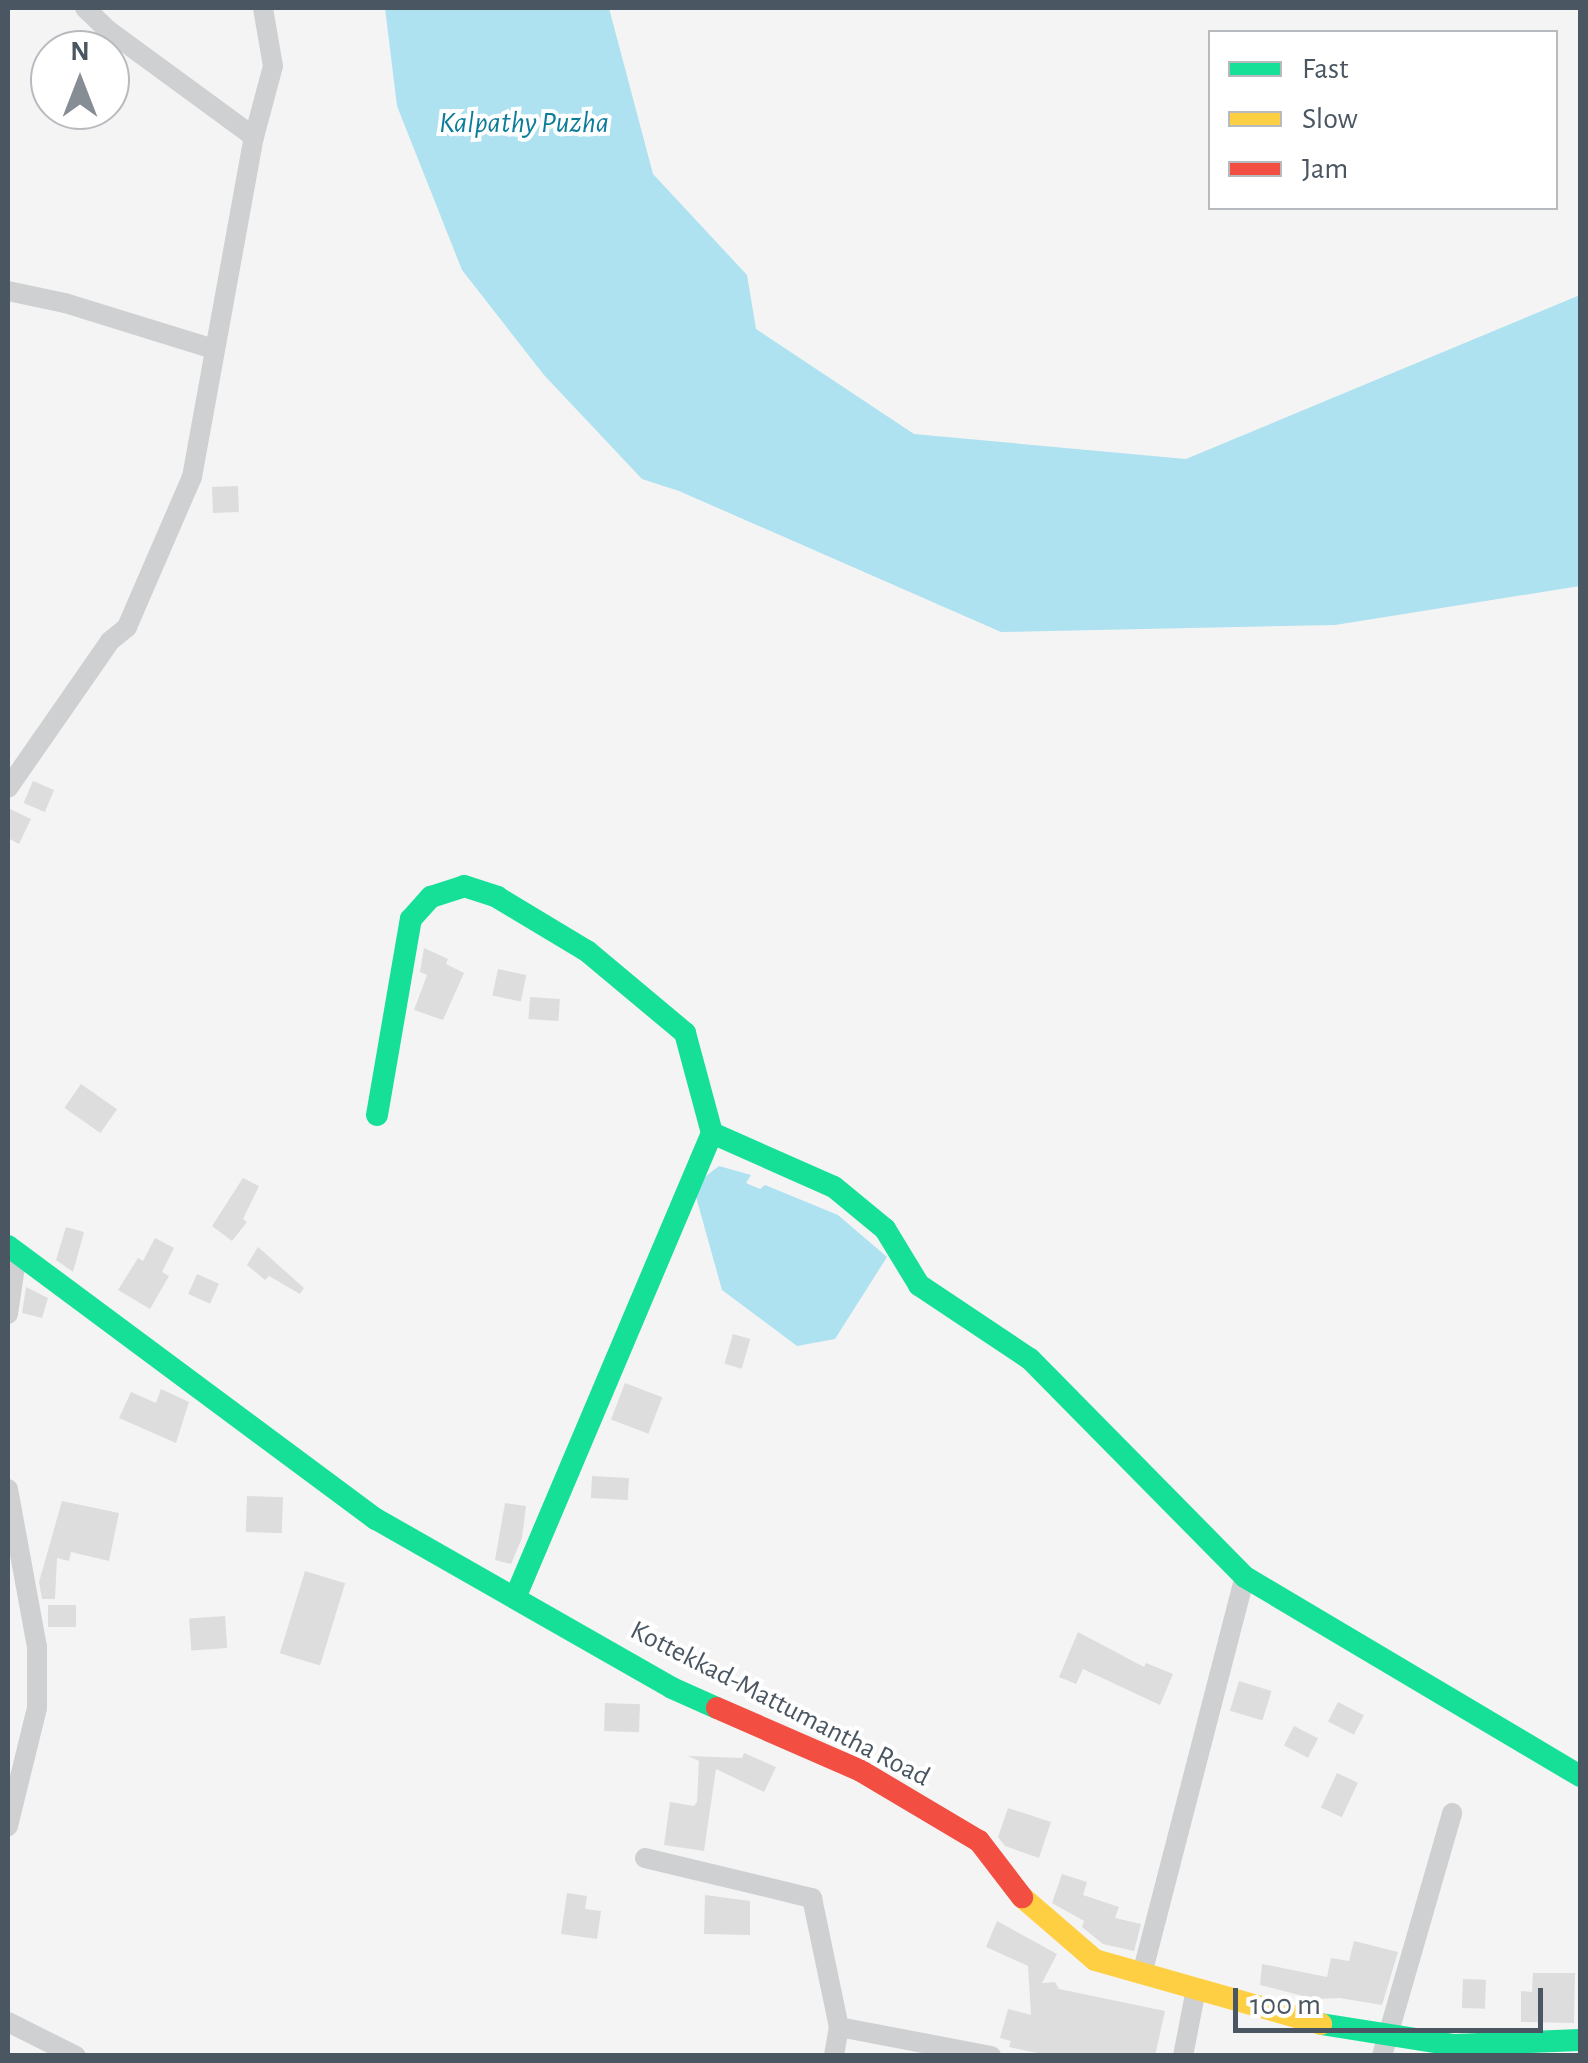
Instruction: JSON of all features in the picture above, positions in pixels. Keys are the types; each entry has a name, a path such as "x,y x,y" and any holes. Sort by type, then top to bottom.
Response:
{"street":[{"path":"86,8 108,30 254,137"},
{"path":"8,788 110,641 127,627 192,478 254,137 274,66 262,8"},
{"path":"8,291 65,302 214,350"},
{"path":"377,1115 412,919 432,897 464,886 497,897 587,952 685,1032 712,1134 514,1598"},
{"path":"712,1134 834,1188 884,1229 919,1284 1030,1359 1245,1577 1580,1776"},
{"path":"8,1314 12,1250"},
{"name":"Kottekkad-Mattumantha Road","path":"12,1250 376,1519 672,1688 860,1771 978,1842 1031,1908 1094,1960 1384,2045 1462,2050 1580,2040"},
{"path":"8,1489 38,1647 38,1708 8,1826"},
{"path":"1142,1974 1245,1577"},
{"path":"1384,2045 1452,1813"},
{"path":"645,1858 812,1898 839,2027 834,2056"},
{"path":"1183,2056 1196,1989"},
{"path":"8,2022 76,2056"},
{"path":"839,2027 991,2056"}],"water":[{"name":"Kalpathy Puzha","path":"385,8 609,8 653,174 747,275 756,329 914,434 1186,459 1580,295 1580,586 1335,625 1001,632 679,491 642,479 544,375 462,270 397,106"},
{"path":"719,1166 751,1175 746,1183 760,1189 765,1185 838,1215 887,1257 835,1339 797,1346 722,1290 693,1186"}],"building":[{"path":"238,486 239,512 213,513 212,487"},
{"path":"33,781 54,790 45,812 24,803"},
{"path":"8,808 31,819 19,844 8,838"},
{"path":"424,948 448,959 446,964 464,973 443,1020 414,1010 427,975 420,972"},
{"path":"498,969 526,975 521,1001 492,995"},
{"path":"530,997 560,999 558,1021 528,1019"},
{"path":"81,1084 117,1109 100,1133 64,1108"},
{"path":"243,1178 259,1186 243,1219 247,1222 232,1241 212,1226"},
{"path":"66,1227 84,1232 73,1272 56,1260"},
{"path":"155,1238 174,1248 162,1272 169,1276 150,1309 118,1290 138,1258 143,1261"},
{"path":"258,1247 304,1288 300,1294 269,1276 265,1280 247,1265"},
{"path":"197,1274 219,1284 210,1304 188,1294"},
{"path":"26,1287 48,1298 42,1318 22,1313"},
{"path":"733,1334 750,1339 742,1369 724,1364"},
{"path":"625,1383 662,1397 648,1434 611,1419"},
{"path":"161,1389 189,1402 176,1443 119,1418 131,1392 156,1403"},
{"path":"592,1476 629,1478 628,1500 591,1498"},
{"path":"247,1496 283,1497 282,1533 246,1532"},
{"path":"62,1501 119,1513 109,1561 71,1552 69,1561 57,1558 55,1599 42,1599 39,1582"},
{"path":"505,1503 526,1506 522,1538 511,1564 495,1560"},
{"path":"305,1571 345,1583 320,1666 280,1653"},
{"path":"48,1605 76,1605 76,1627 48,1627"},
{"path":"225,1616 227,1648 191,1650 189,1619"},
{"path":"1078,1632 1144,1667 1146,1663 1173,1674 1160,1705 1083,1669 1076,1684 1059,1677"},
{"path":"1239,1681 1272,1691 1262,1721 1230,1711"},
{"path":"1338,1702 1364,1715 1354,1735 1328,1722"},
{"path":"605,1703 640,1704 639,1732 604,1731"},
{"path":"1294,1726 1318,1738 1308,1758 1284,1746"},
{"path":"744,1753 776,1767 764,1792 716,1769 704,1851 664,1845 670,1802 694,1806 697,1802 699,1761 688,1756 742,1758"},
{"path":"1337,1773 1358,1783 1342,1817 1321,1807"},
{"path":"1008,1808 1051,1822 1039,1858 1005,1846 998,1837"},
{"path":"1062,1874 1087,1882 1083,1895 1119,1907 1115,1918 1141,1924 1134,1951 1103,1944 1082,1927 1084,1921 1052,1903"},
{"path":"567,1893 587,1896 585,1909 601,1911 597,1939 561,1934"},
{"path":"705,1895 750,1901 750,1935 704,1934"},
{"path":"997,1921 1057,1954 1042,1983 1055,1982 1059,1989 1165,2011 1155,2056 1051,2056 1009,2047 1011,2041 1000,2038 1008,2009 1031,2015 1028,1966 986,1947"},
{"path":"1354,1941 1398,1952 1382,2005 1340,1998 1315,1999 1260,1985 1262,1964 1327,1977 1331,1958 1349,1961"},
{"path":"1533,1973 1575,1973 1574,2023 1521,2022 1521,1991 1532,1992"},
{"path":"1463,1979 1486,1980 1485,2009 1462,2008"}],"traffic: fast":[{"path":"377,1115 411,919 431,897 464,886 497,897 587,951 685,1033 712,1133 515,1598"},
{"path":"712,1133 834,1187 885,1229 919,1285 1030,1359 1245,1577 1580,1776"},
{"path":"8,1246 376,1519 672,1688 717,1708"},
{"path":"1321,2024 1454,2045 1580,2040"}],"traffic: slow":[{"path":"1022,1897 1095,1960 1321,2024"}],"traffic: jam":[{"path":"717,1708 861,1771 979,1841 1022,1897"}]}
